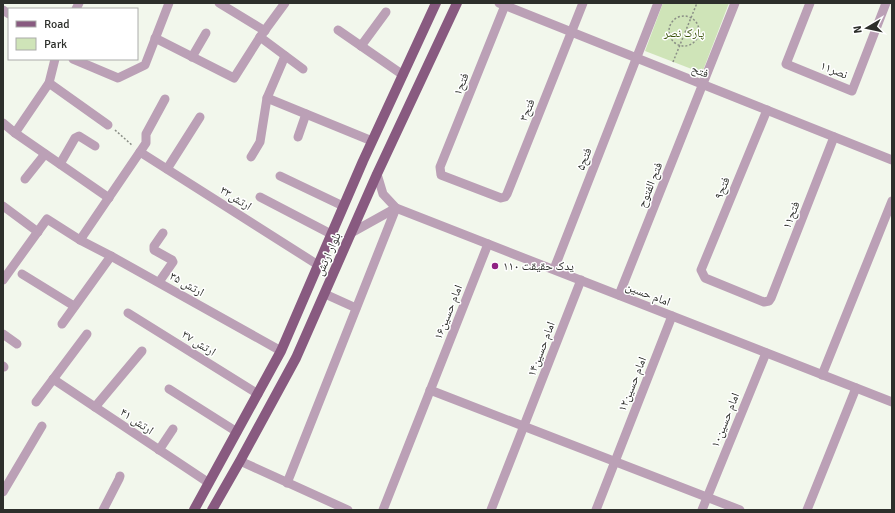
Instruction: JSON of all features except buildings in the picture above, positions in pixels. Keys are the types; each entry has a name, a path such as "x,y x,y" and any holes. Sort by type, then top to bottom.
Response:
{"main road":[{"name":"بلوار ارتش","path":"194,510 281,351 343,206 436,3"},
{"name":"بلوار ارتش","path":"212,510 240,462 296,358 377,174 457,3"}],"street":[{"path":"75,60 118,78 145,65 169,3"},
{"path":"219,3 263,34 285,56 303,69"},
{"path":"155,38 234,78 263,34 286,3"},
{"name":"۳فتح","path":"506,197 583,3"},
{"name":"۵فتح","path":"554,269 658,3"},
{"name":"فتح الفتوح","path":"619,295 735,3"},
{"name":"۱۱نصر","path":"810,3 786,64 852,90 886,3"},
{"name":"فتح","path":"504,4 892,160"},
{"name":"۱فتح","path":"504,4 440,171 441,176 501,198 506,197"},
{"path":"361,46 386,12"},
{"path":"338,30 403,75"},
{"path":"192,56 206,33"},
{"path":"251,157 260,142 267,98 285,56"},
{"path":"15,133 49,83 55,60"},
{"path":"49,83 108,125"},
{"path":"267,98 372,141"},
{"path":"80,240 146,144 146,134 165,99"},
{"name":"۹فتح","path":"767,110 701,270 705,278 764,302 769,301"},
{"path":"298,137 306,114"},
{"path":"167,169 200,117"},
{"path":"3,123 15,133 109,198"},
{"path":"60,164 75,138 79,136 95,146"},
{"name":"۱۱فتح","path":"769,301 834,137"},
{"name":"ارتش۳۳","path":"140,152 318,264"},
{"path":"25,179 45,154"},
{"path":"377,174 383,194 396,208"},
{"path":"280,176 343,206"},
{"path":"260,197 331,234"},
{"path":"822,375 889,215 892,201"},
{"path":"3,206 38,232 3,280"},
{"path":"351,233 396,208"},
{"path":"287,483 396,208"},
{"name":"امام حسین","path":"396,208 892,402"},
{"name":"ارتش ۳۵","path":"38,232 47,219 80,240 159,282 281,351"},
{"path":"159,282 173,262 153,248 162,233"},
{"name":"امام حسین۱۶","path":"383,510 488,244"},
{"path":"62,324 111,256"},
{"path":"22,274 74,306"},
{"name":"امام حسین۱۴","path":"491,510 581,280"},
{"path":"324,294 356,308"},
{"name":"ارتش ۳۷","path":"128,313 258,394"},
{"name":"امام حسین۱۲","path":"596,510 672,316"},
{"path":"3,334 17,344"},
{"path":"36,402 87,334"},
{"path":"95,407 142,351"},
{"name":"امام حسین۱۰","path":"702,510 766,352"},
{"name":"ارتش ۴۱","path":"53,379 209,483"},
{"path":"807,510 856,388"},
{"path":"169,389 237,432"},
{"path":"430,390 740,510"},
{"path":"3,492 42,426"},
{"path":"159,450 173,429"},
{"path":"240,462 348,510"},
{"path":"102,510 120,479 120,476"}],"path":[{"path":"669,71 697,3"},
{"path":"683,15 691,17 697,22 700,29 698,36 694,43 687,46 680,45 673,41 669,33 670,25 675,18 683,15"},
{"path":"108,125 140,152"}],"green space":[{"name":"پارک نصر","path":"663,3 729,3 702,73 645,51"}],"place":[{"name":"یدک حقیقت ۱۱۰","path":"495,266"}]}
